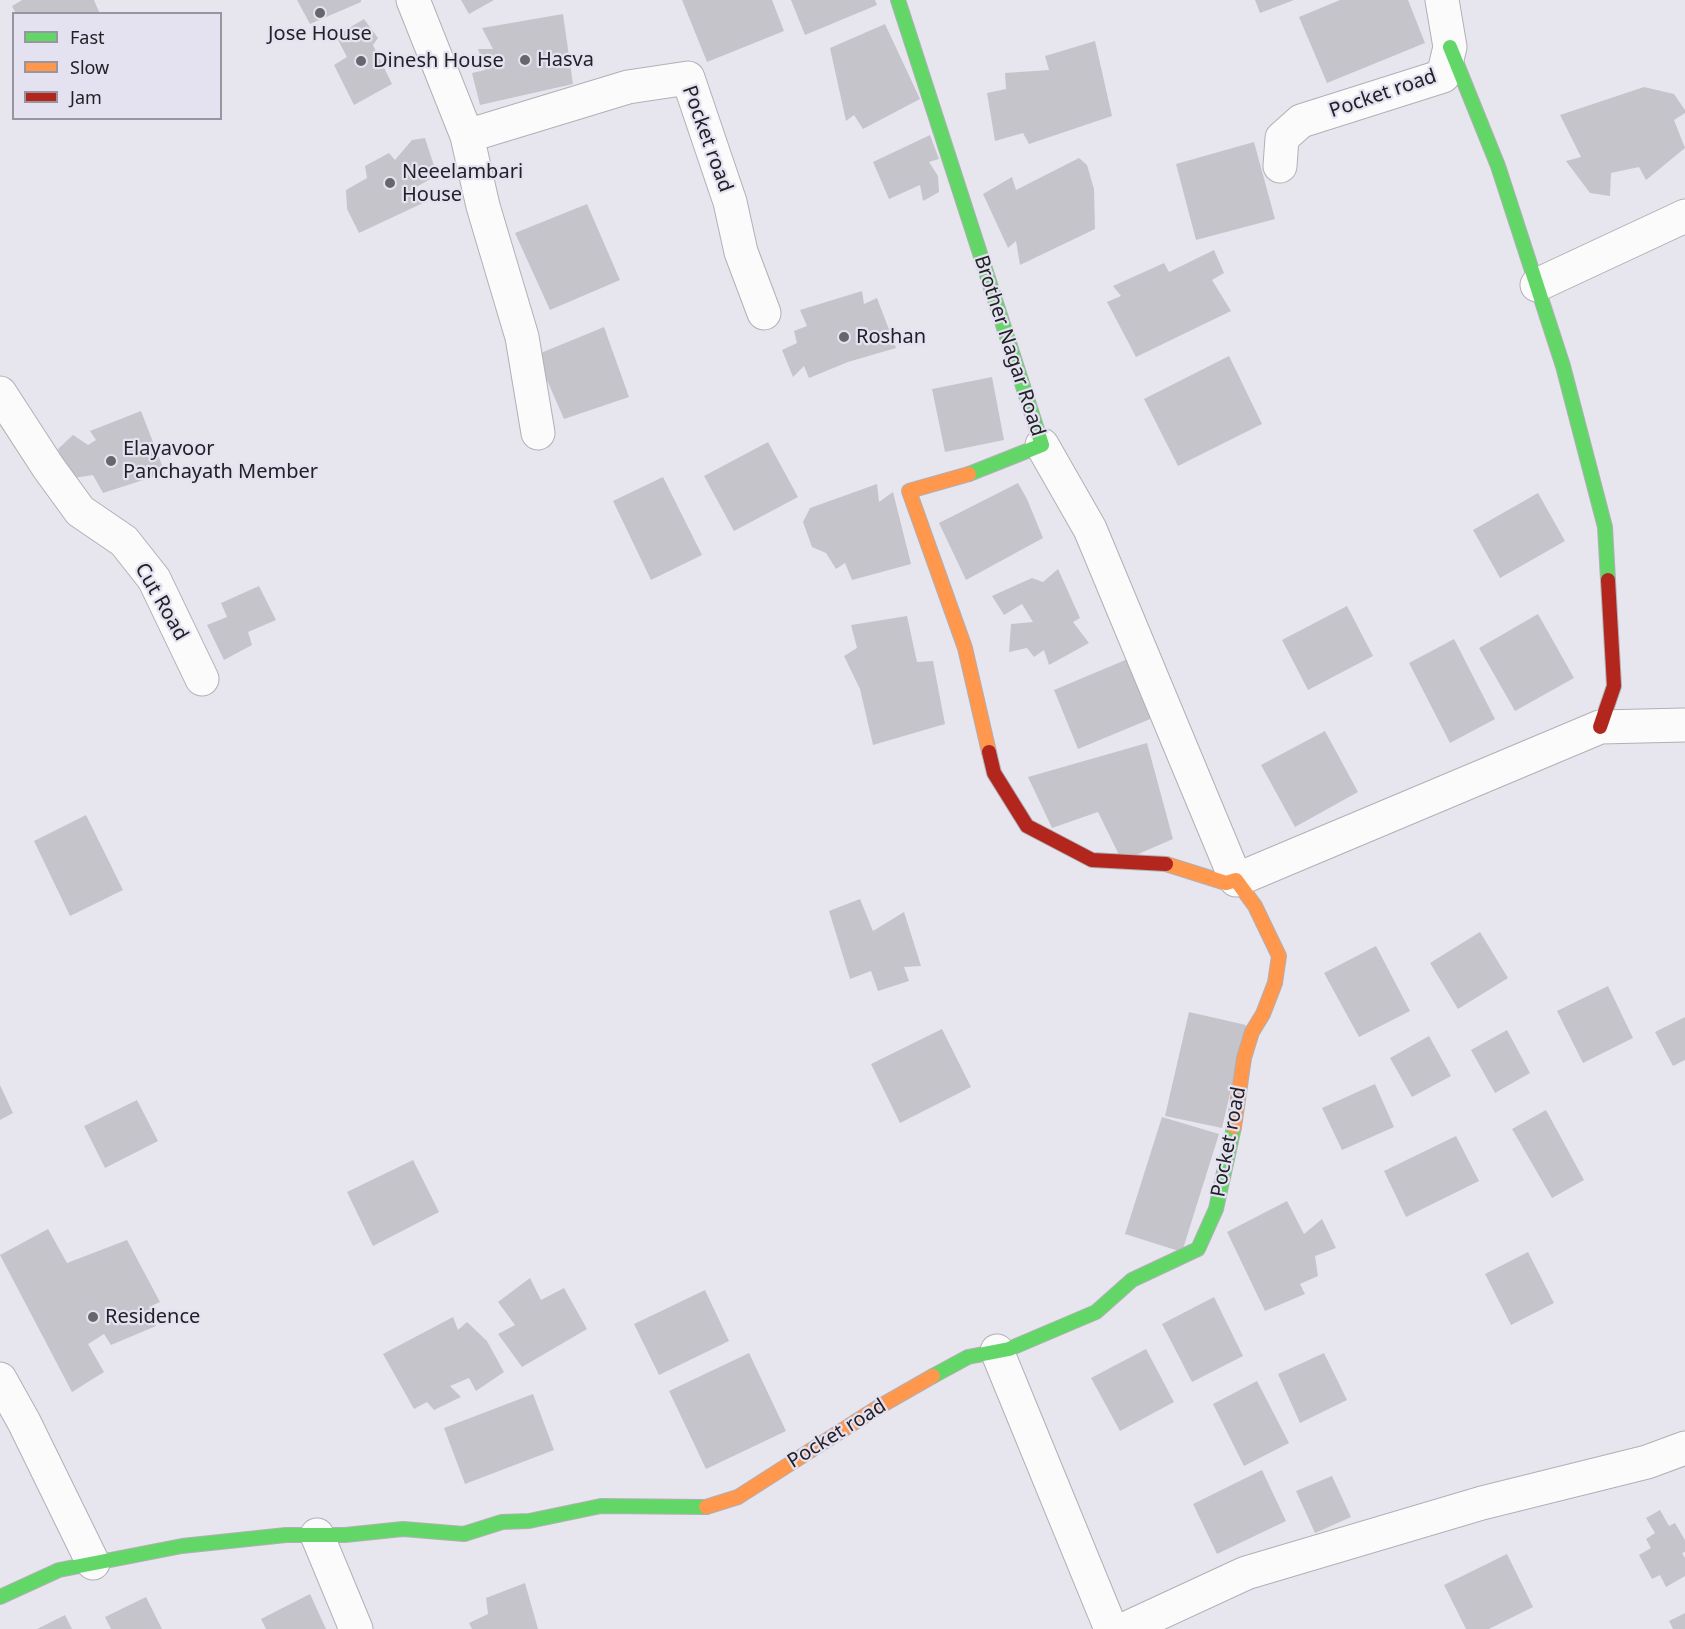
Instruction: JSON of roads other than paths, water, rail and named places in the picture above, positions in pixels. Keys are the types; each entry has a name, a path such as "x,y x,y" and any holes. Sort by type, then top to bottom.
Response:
{"street":[{"path":"413,0 467,136 483,206 522,337 538,433"},
{"name":"Brother Nagar Road","path":"898,0 1042,445 975,473 909,491 964,648 994,773 1027,826 1092,860 1163,863 1226,883 1236,880"},
{"name":"Pocket road","path":"1280,166 1282,138 1301,121 1443,76 1450,47 1442,0"},
{"path":"1450,47 1498,166 1537,285 1563,366 1605,527 1614,686 1600,727"},
{"name":"Pocket road","path":"467,136 628,87 688,78 730,202 741,252 764,314"},
{"path":"1537,285 1685,216"},
{"name":"Cut Road","path":"0,393 80,511 124,541 154,579 202,679"},
{"path":"1042,445 1090,529 1236,880 1600,727 1685,725"},
{"name":"Pocket road","path":"317,1535 403,1529 464,1534 502,1522 529,1521 601,1506 710,1507 738,1497 878,1408 968,1357 998,1351 1096,1312 1132,1280 1198,1249 1216,1209 1233,1136 1244,1058 1252,1032 1263,1014 1275,983 1279,956 1255,906 1236,880"},
{"path":"998,1351 1111,1629"},
{"path":"0,1379 24,1422 93,1563"},
{"path":"1125,1629 1246,1573 1482,1503 1647,1462 1685,1448"},
{"path":"0,1597 59,1570 182,1545 286,1535 317,1535 356,1629"}],"place":[{"name":"Jose House","path":"320,13"},
{"name":"Hasva","path":"525,60"},
{"name":"Dinesh House","path":"361,61"},
{"name":"Neeelambari House","path":"390,183"},
{"name":"Roshan","path":"844,337"},
{"name":"Elayavoor Panchayath Member","path":"111,461"},
{"name":"Residence","path":"93,1317"}]}
